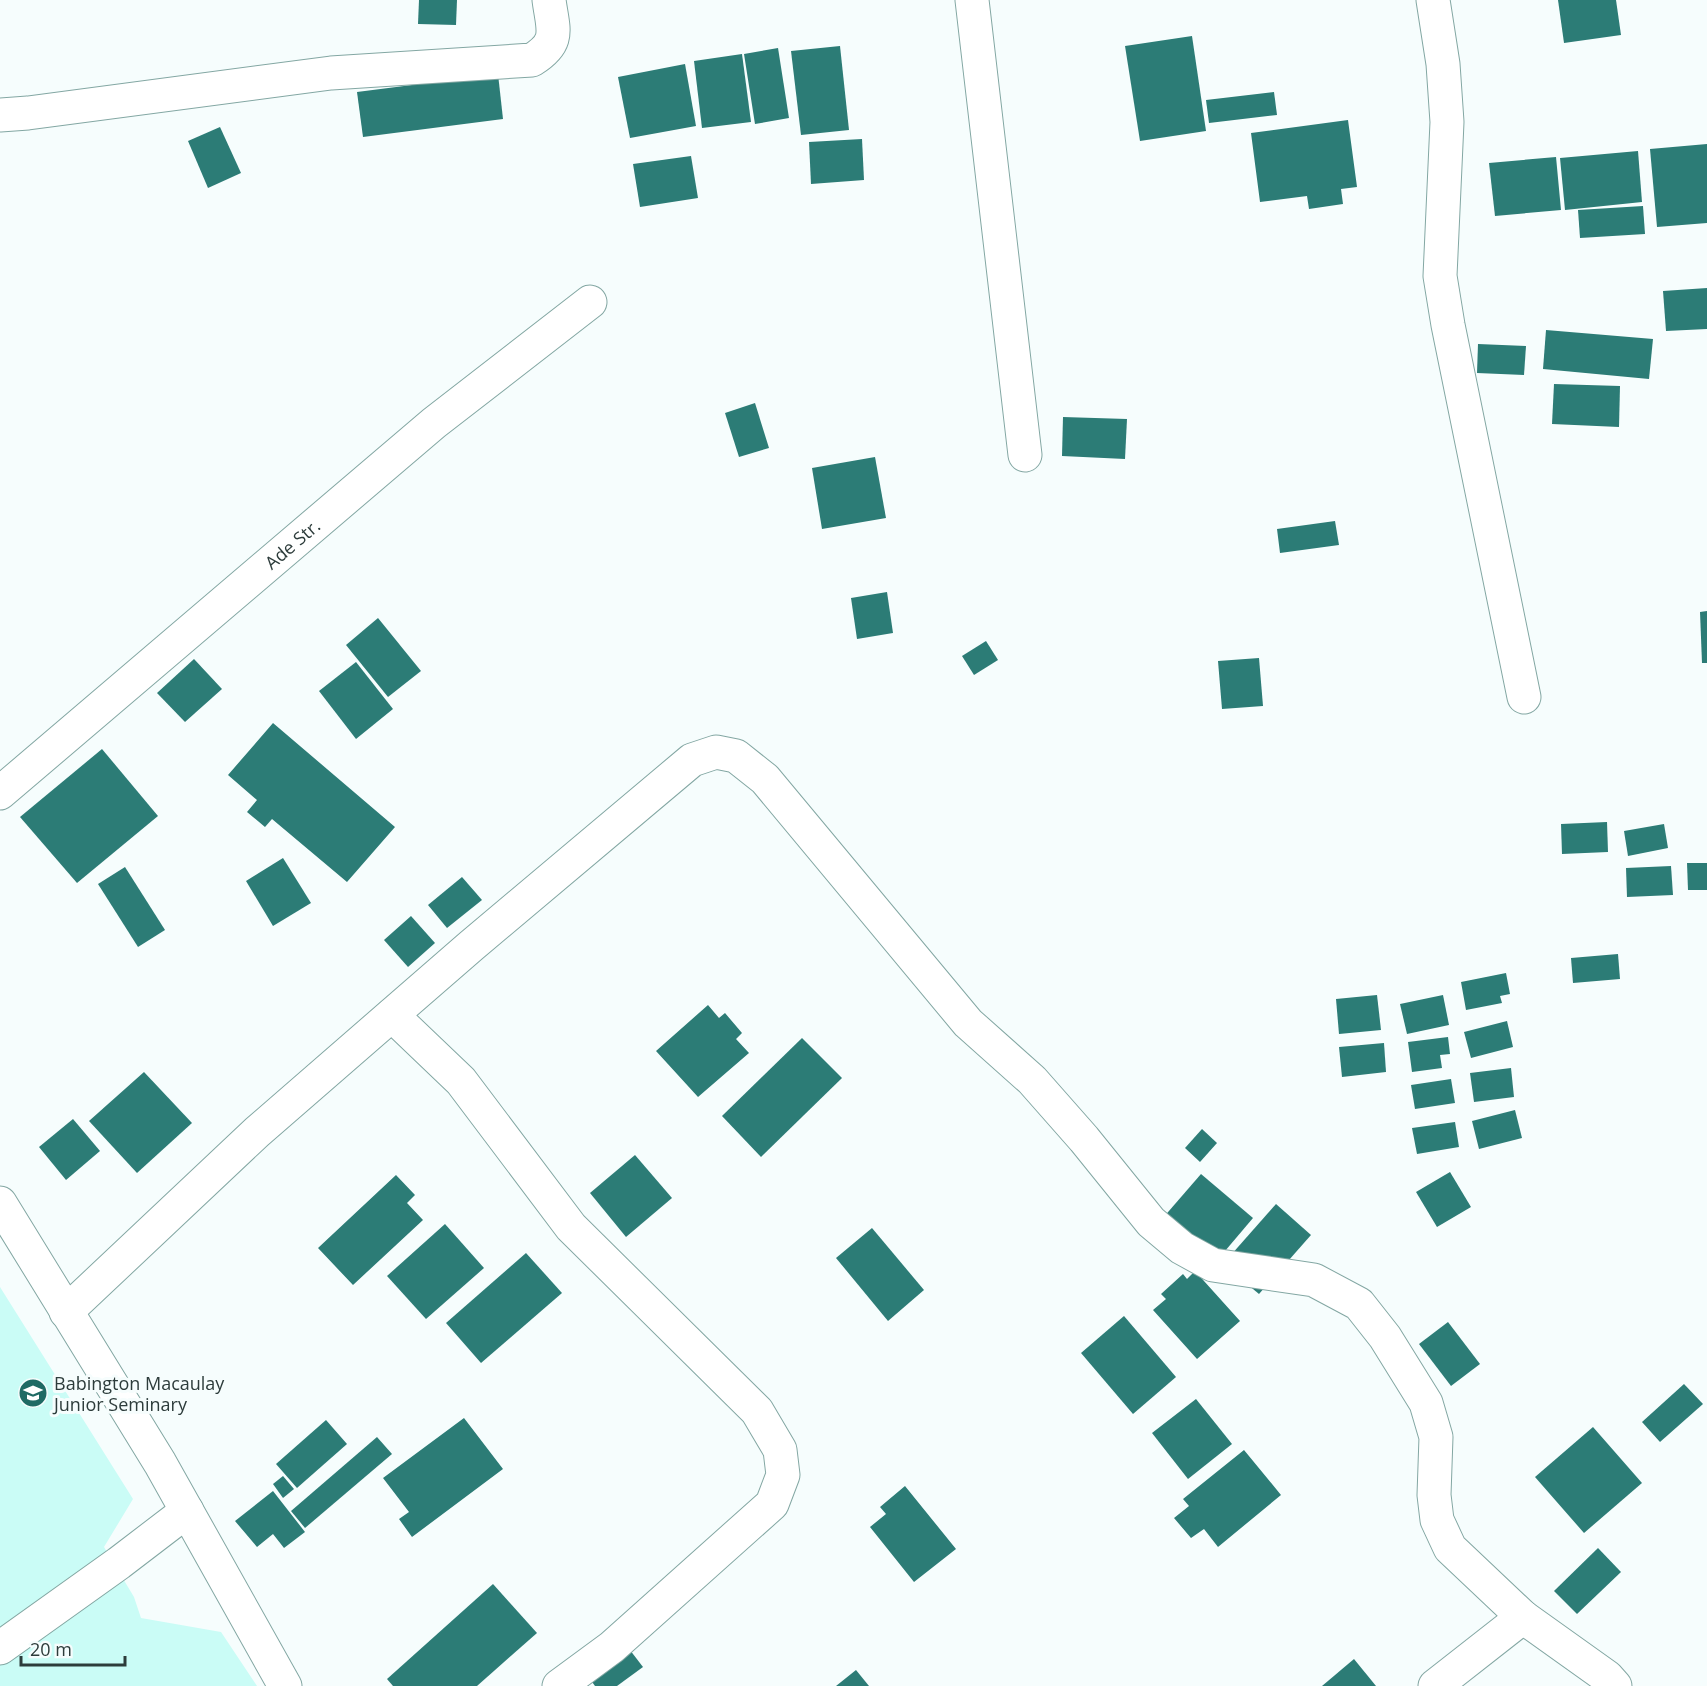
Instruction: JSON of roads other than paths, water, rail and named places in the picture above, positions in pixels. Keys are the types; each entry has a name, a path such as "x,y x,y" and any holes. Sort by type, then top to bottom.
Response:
{"street":[{"path":"0,115 331,73 532,60 548,50 553,35 549,0"},
{"path":"972,0 1025,454"},
{"path":"1433,0 1443,64 1447,122 1440,276 1524,697"},
{"name":"Ade Str.","path":"0,793 434,423 590,302"},
{"path":"66,1312 257,1132 471,946 692,760 716,752 736,756 765,779 968,1023 1032,1080 1084,1139 1151,1222 1182,1248 1213,1265 1314,1280 1359,1304 1385,1337 1426,1403 1436,1437 1434,1495 1437,1520 1450,1548 1523,1617 1607,1677 1615,1686"},
{"path":"392,1015 461,1081 571,1227 757,1411 780,1450 783,1475 772,1504 612,1647 559,1686"},
{"path":"0,1203 160,1462 285,1686"},
{"path":"0,1648 187,1511"},
{"path":"1435,1686 1523,1617"}],"place":[{"name":"Babington Macaulay Junior Seminary","path":"33,1393"}]}
